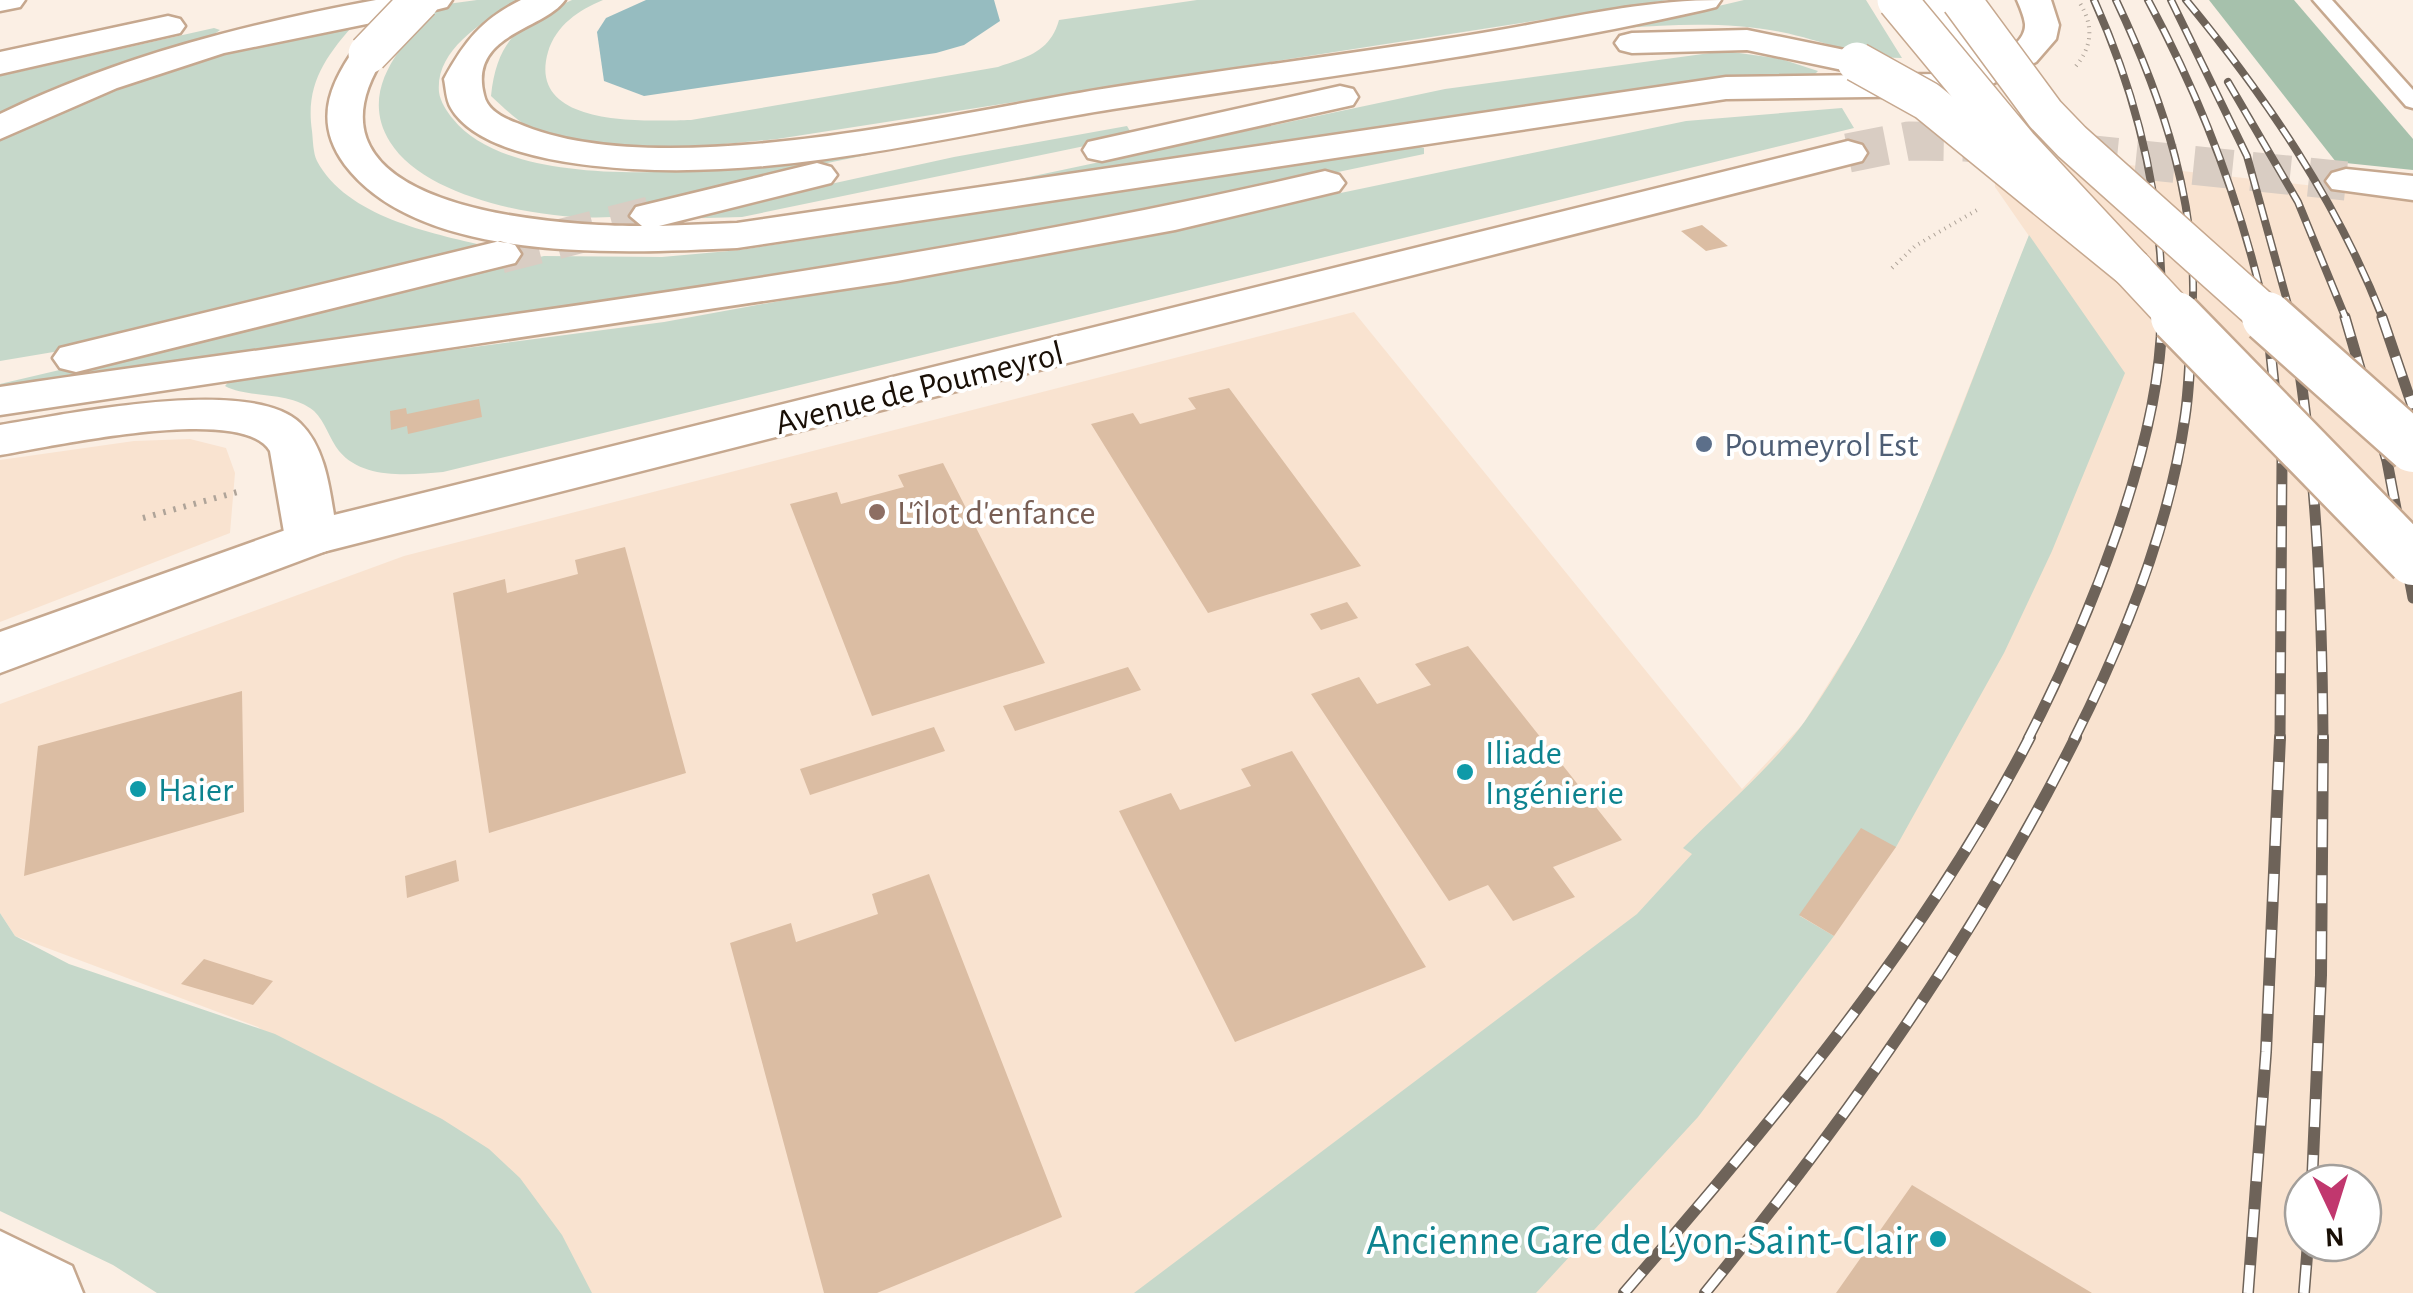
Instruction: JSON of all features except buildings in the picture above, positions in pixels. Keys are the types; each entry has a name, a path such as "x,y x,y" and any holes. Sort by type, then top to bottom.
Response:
{"main road":[{"path":"0,1 8,0"},
{"path":"0,37 196,0"},
{"path":"0,63 304,0"},
{"path":"420,0 368,54 348,87 343,107 346,135 357,160 384,183 461,220 508,230 608,240 782,232 1709,90 1937,85 1994,71 2024,55 2039,39 2042,25 2034,0"},
{"path":"0,128 79,89 169,56 266,31 436,0"},
{"path":"548,0 496,29 469,60 466,98 477,114 513,138 537,147 574,154 660,158 830,142 1552,30 1704,0"},
{"path":"1897,0 1976,98 2134,270 2413,560"},
{"path":"1926,0 2110,207 2413,487"},
{"path":"1943,0 1980,63"},
{"path":"1962,0 2046,114 2072,142 2413,447"},
{"path":"650,216 976,143 1616,45 1700,38 1780,45 1858,62 1927,101 2134,270"},
{"path":"608,240 708,231 929,188 1474,66"},
{"path":"0,402 916,264 1175,218 1648,112 1824,89"},
{"name":"Avenue de Poumeyrol","path":"0,654 311,538 1848,153"},
{"path":"2346,181 2413,188"},
{"path":"0,374 226,324 500,254"},
{"path":"0,440 170,417 254,417 282,431 302,472 311,538"},
{"path":"0,1269 45,1293"}],"lane":[{"path":"2322,0 2413,102"}],"path":[{"path":"1892,268 1915,246 1978,209"}],"shaded area":[{"path":"2041,155 2413,197 2413,1293 585,1293 258,1027 15,936 0,913 0,704 404,556 1354,312 1742,789 1803,724 1862,630 1912,531 2029,236 1995,187 1995,172"},
{"path":"190,439 226,448 235,473 230,533 0,622 0,460 134,441"}],"green space":[{"path":"521,0 479,25 454,48 440,76 439,92 453,119 493,149 550,165 618,172 693,171 844,155 960,137 784,173 629,215 555,215 490,203 431,179 407,162 390,142 381,122 379,103 389,67 426,19 440,5"},
{"path":"572,0 603,0 570,20 552,42 546,77 555,95 594,115 691,120 998,67 1043,46 1059,20 1197,0 1668,0 777,139 625,148 565,141 540,133 491,96 499,60 515,34 539,16"},
{"path":"1744,0 1866,0 1902,58 1742,27 1625,28"},
{"path":"2209,0 2294,0 2413,139 2413,170 2336,162"},
{"path":"356,22 327,59 315,85 311,114 317,161 348,196 369,209 416,228 486,246 101,344 0,361 0,139 165,66"},
{"path":"214,28 220,30 89,74 0,116 0,76"},
{"path":"1725,51 1781,59 1818,71 1812,77 958,192 1445,89"},
{"path":"1842,108 1854,128 443,472 388,474 361,467 339,451 318,415 304,404 225,386 231,379 664,322 1110,241 1686,121"},
{"path":"1127,126 1133,136 742,217 671,219 954,157"},
{"path":"1415,146 1424,148 1424,154 1113,219 680,295 0,393 0,384 544,256 662,257 740,250"},
{"path":"2029,235 2125,373 2052,551 2004,653 1896,847 1800,916 1834,936 1698,1117 1536,1293 1134,1293 1637,914 1692,854 1683,848 1792,738 1841,665 1903,546"},
{"path":"0,913 15,936 69,964 275,1034 442,1119 489,1149 520,1178 562,1235 592,1293 157,1293 113,1265 0,1211"}],"water":[{"path":"646,0 994,0 1000,21 964,45 936,53 644,96 604,81 597,32 606,18"}],"tunnel":[{"path":"1848,153 1909,141 1966,142 2346,181"},
{"path":"500,254 650,216"}],"railway":[{"path":"2094,0 2124,77 2146,156 2159,236 2162,317"},
{"path":"2116,0 2149,76 2175,155 2190,237 2192,319"},
{"path":"2148,0 2219,155 2246,236 2267,319"},
{"path":"2171,0 2247,156 2292,319"},
{"path":"2186,0 2271,112 2322,192 2383,319"},
{"path":"2228,82 2298,202 2346,319"},
{"path":"2028,739 2074,643 2116,534 2149,421 2162,317"},
{"path":"2074,739 2127,623 2168,500 2187,405 2192,317"},
{"path":"2267,317 2282,460 2280,739"},
{"path":"2291,317 2316,527 2323,738"},
{"path":"2345,317 2387,461 2413,598"},
{"path":"2382,317 2413,408"},
{"path":"1624,1293 1844,1027 1943,886 2030,737"},
{"path":"1705,1293 1809,1161 1906,1025 1995,884 2076,737"},
{"path":"2248,1293 2266,1052 2280,737"},
{"path":"2313,1163 2321,975 2323,738"},
{"path":"2304,1293 2306,1263"}],"place":[{"name":"Poumeyrol Est","path":"1704,444"},
{"name":"L'îlot d'enfance","path":"877,512"},
{"name":"Iliade Ingénierie","path":"1465,772"},
{"name":"Haier","path":"138,789"},
{"name":"Ancienne Gare de Lyon-Saint-Clair","path":"1938,1239"}]}
